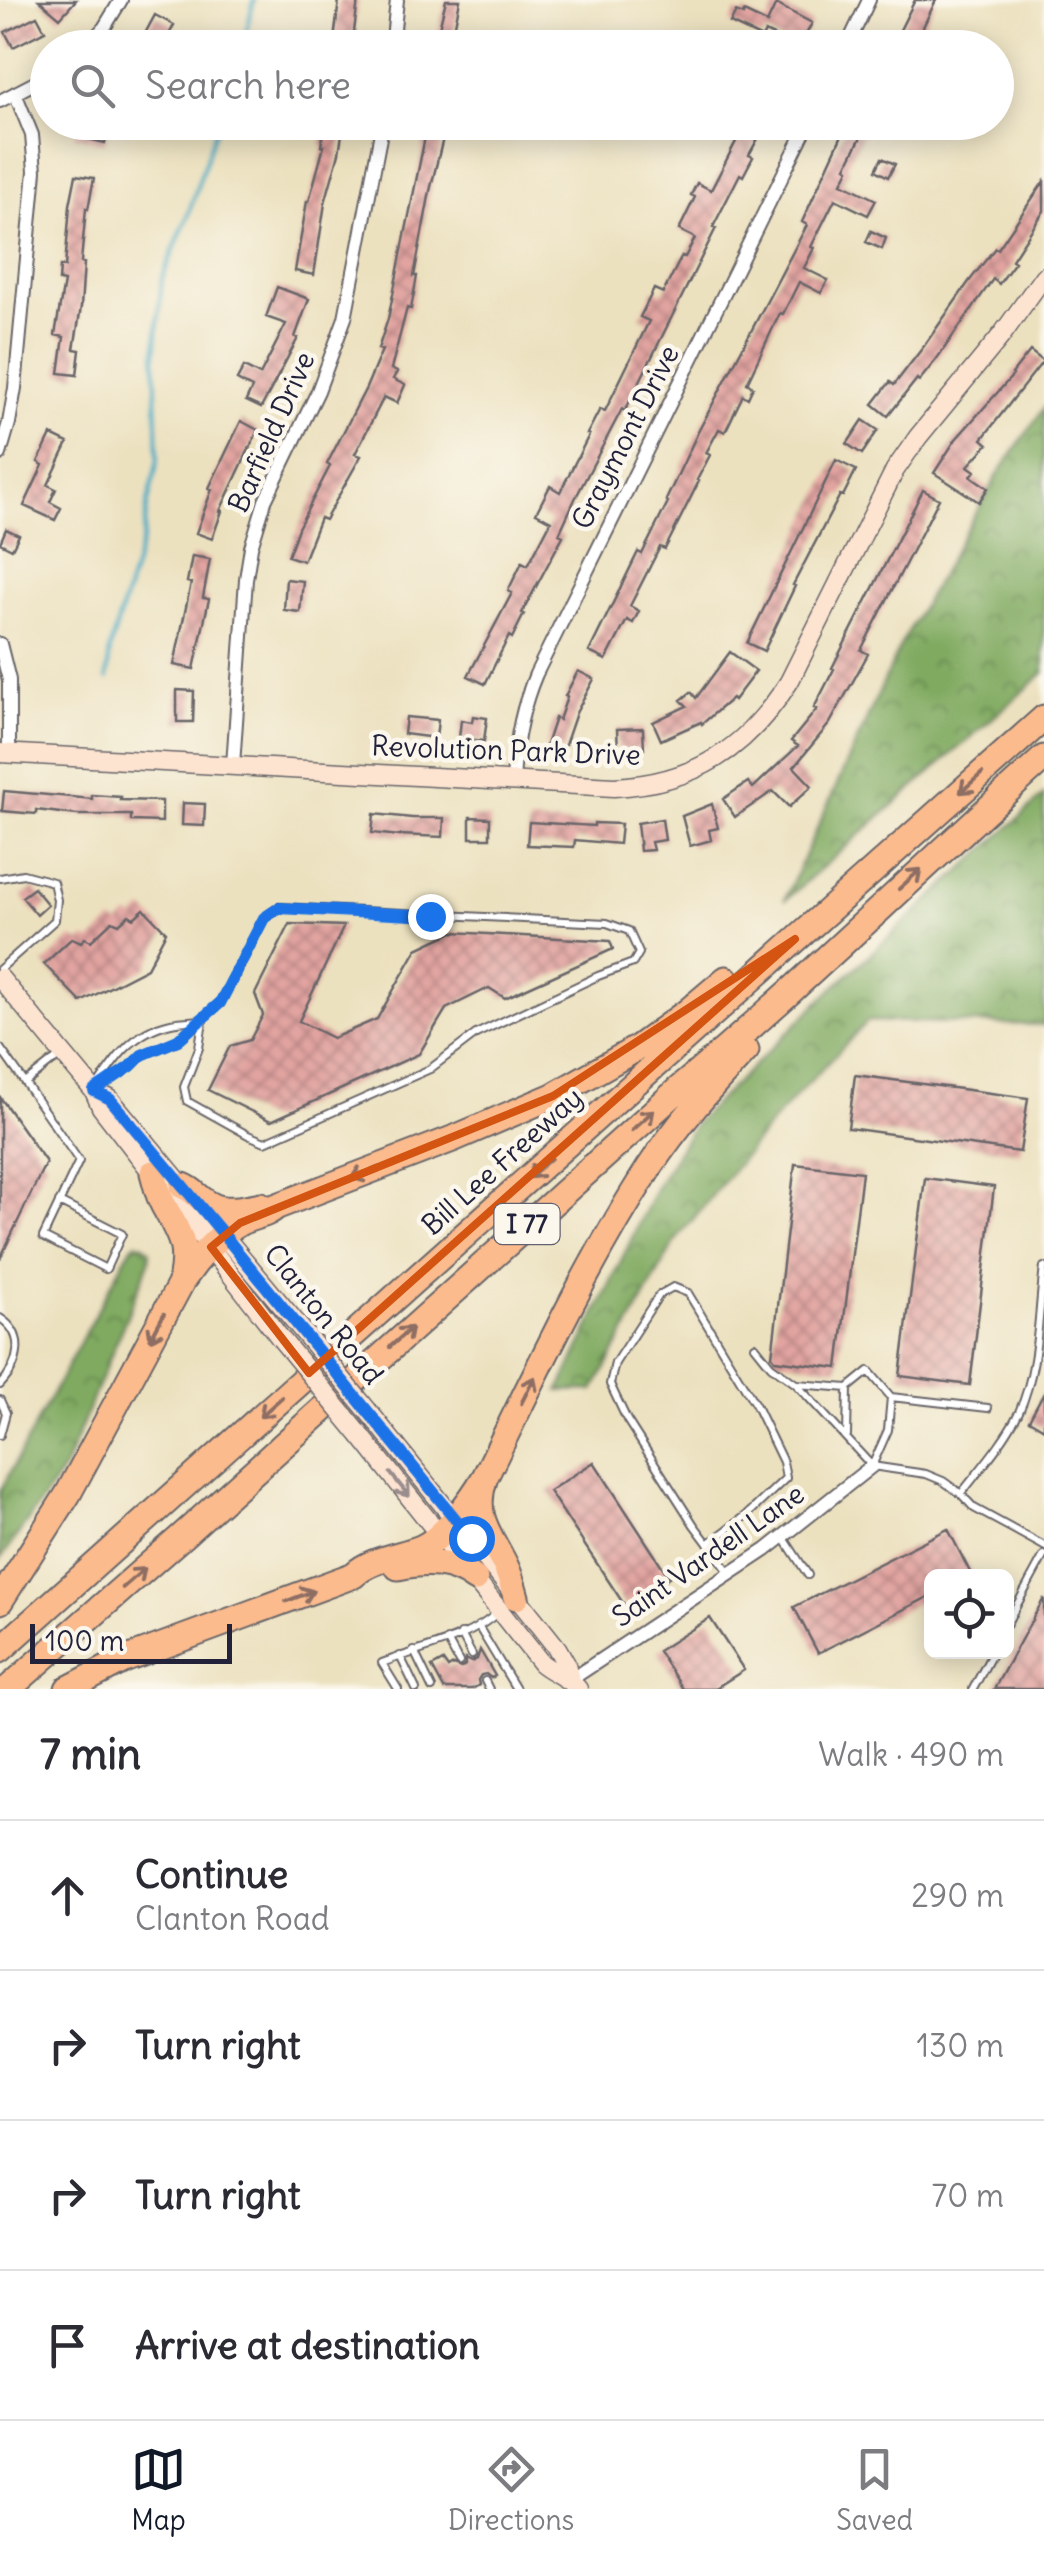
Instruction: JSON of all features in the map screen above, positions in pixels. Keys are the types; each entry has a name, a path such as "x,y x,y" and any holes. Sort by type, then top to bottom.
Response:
{"highway":[{"name":"Bill Lee Freeway","path":"0,1650 1044,718"},
{"name":"I 77","path":"8,1689 742,1035 1044,758"},
{"path":"68,1689 124,1660 426,1545 447,1526 485,1477 608,1237 651,1166 708,1090 789,1009 874,912"},
{"path":"0,1601 68,1494 192,1266 240,1222 554,1096 639,1046 727,978 795,940"},
{"path":"153,1173 161,1202 180,1236 184,1260 179,1287"},
{"path":"183,1186 211,1206 275,1207"},
{"path":"485,1477 480,1496 482,1520 506,1567 507,1604"},
{"path":"354,1575 427,1564 456,1568 474,1580"}],"main road":[{"name":"Revolution Park Drive","path":"4,753 614,787 652,784 704,766 749,734 774,705 895,470 1044,276"},
{"name":"Clanton Road","path":"0,978 94,1091 101,1107 153,1173 297,1324 377,1422 447,1526 507,1604"},
{"name":"Clanton Road","path":"94,1091 110,1099 183,1186 218,1241 228,1272 361,1436 447,1526 474,1580 561,1653 568,1686"}],"street":[{"path":"102,30 121,0"},
{"path":"394,30 397,0"},
{"path":"855,30 870,0"},
{"path":"0,101 30,86"},
{"path":"15,94 30,129"},
{"path":"0,454 15,388 35,172 32,140"},
{"name":"Barfield Drive","path":"233,765 251,547 265,501 318,390 345,318 379,140"},
{"name":"Graymont Drive","path":"513,781 518,729 536,674 800,140"},
{"path":"0,644 10,680 4,753"},
{"name":"Saint Vardell Lane","path":"568,1686 784,1537 872,1466"}],"lane":[{"path":"0,878 23,874 52,882 57,900 55,920 0,969"},
{"path":"94,1091 142,1055 178,1040 203,1020 220,1003 264,918 279,908 608,924 629,931 640,954 632,963 476,1034 430,1069 265,1142 187,1101 184,1087 199,1048 203,1020"},
{"path":"94,1091 132,1040 169,1023 203,1020"},
{"path":"0,1048 79,1162 42,1237 106,1268 122,1234 60,1202"},
{"path":"25,1083 64,1054"},
{"path":"960,1494 1005,1436 1026,1393 1044,1267"},
{"path":"708,1544 747,1515 786,1478 783,1462 756,1406 688,1293 673,1287 659,1295 615,1363 610,1384 627,1420 694,1525 708,1544 731,1574"},
{"path":"0,1318 12,1327 18,1345 14,1366 0,1385"},
{"path":"755,1346 872,1466 926,1474 943,1481 974,1508 1044,1546"},
{"path":"796,1384 848,1388 869,1371 891,1397 988,1408"},
{"path":"847,1437 848,1388"},
{"path":"872,1466 888,1430 891,1397"},
{"path":"0,1400 6,1413 0,1435"},
{"path":"784,1537 808,1575"},
{"path":"1014,1611 1044,1555"},
{"path":"398,1689 382,1662 488,1622 507,1604"},
{"path":"478,1626 516,1689"},
{"path":"461,1634 472,1655"},
{"path":"447,1640 459,1662"},
{"path":"414,1651 432,1688"},
{"path":"400,1656 416,1689"},
{"path":"973,1689 989,1659"}],"highlighted area":[{"path":"795,939 309,1373 211,1247 240,1223 553,1096"}],"green space":[{"path":"1044,408 1044,673 784,901 901,644 999,473"},
{"path":"1044,795 1044,1025 868,1021 778,1115 676,1240 594,1390 559,1391 657,1185 696,1122 833,988"},
{"path":"137,1243 150,1251 149,1262 64,1469 0,1560 0,1491"}],"building":[{"path":"39,0 76,0 60,18"},
{"path":"339,0 358,0 354,30 335,30"},
{"path":"446,0 460,0 454,30 438,30"},
{"path":"915,0 936,0 922,30 900,30"},
{"path":"776,4 812,23 808,30 745,30 730,23 736,12 744,12 767,23"},
{"path":"155,15 174,25 171,30 147,30"},
{"path":"37,16 44,30 30,30 30,38 13,47 5,32"},
{"path":"322,140 341,140 325,203 314,275 295,271"},
{"path":"424,140 443,140 414,276 411,309 407,308 391,369 397,372 393,379 405,385 397,403 384,397 355,454 361,456 325,520 320,518 303,561 288,556 330,466 327,464 366,388 382,350 378,349 388,319"},
{"path":"737,140 757,140 749,155 753,157 713,227 716,228 625,411 622,409 575,499 559,534 563,536 512,638 509,636 485,684 468,676 512,593 508,591 522,562 528,565 551,521 536,513 550,486 560,492 649,321 640,317 654,289 663,293 695,238 679,230 695,197 691,195 697,183 711,190"},
{"path":"840,140 860,140 842,183 876,200 868,215 835,199 804,268 828,280 821,293 799,282 747,383 753,387 748,398 743,395 725,432 719,429 706,453 710,455 699,481 665,549 660,547 630,606 639,611 633,623 627,620 606,660 589,652 807,225 802,222"},
{"path":"882,158 895,164 888,177 876,170"},
{"path":"76,175 94,178 86,208 81,262 81,307 74,349 80,350 77,375 59,373 64,337 55,335 64,282 59,281 60,266 65,267"},
{"path":"1044,181 1044,211 1012,260 1015,262 999,284 993,279 936,360 888,416 873,404 890,382 894,385 924,346"},
{"path":"871,231 886,238 882,249 866,242"},
{"path":"277,287 309,299 295,337 298,338 261,408 246,401 252,388 237,380 244,367 260,375 286,324 266,317"},
{"path":"1030,351 1043,361 982,439 988,444 968,466 975,471 971,476 988,488 979,502 934,473 956,439"},
{"path":"863,420 878,430 862,454 847,444"},
{"path":"241,421 258,430 220,511 212,539 196,533 212,489 209,488"},
{"path":"51,435 68,443 48,485 56,489 50,502 61,508 55,520 24,506 43,465 38,462"},
{"path":"836,460 856,470 793,585 764,651 747,643"},
{"path":"923,490 939,499 861,650 868,654 830,723 794,767 812,786 789,807 773,791 735,817 723,799 748,782 753,788 798,746 791,741 817,709 814,708 832,668"},
{"path":"6,529 19,535 12,549 0,543"},
{"path":"192,556 210,559 203,598 209,599 194,669 174,665 191,583 187,582"},
{"path":"286,579 303,581 300,612 284,610"},
{"path":"730,652 756,671 734,700 702,724 661,740 653,722 687,706 681,700 691,692 696,698"},
{"path":"578,671 594,679 576,713 563,751 546,745"},
{"path":"177,690 194,691 193,722 177,722"},
{"path":"473,716 487,718 484,741 459,738 461,720 472,722"},
{"path":"406,717 438,720 436,738 404,734"},
{"path":"643,728 644,749 618,750 617,729"},
{"path":"4,791 162,801 162,822 131,821 131,815 2,811"},
{"path":"183,803 205,804 204,826 182,825"},
{"path":"712,804 718,828 709,830 711,840 690,846 682,816"},
{"path":"374,814 444,818 443,837 372,833"},
{"path":"470,817 490,818 490,838 470,838"},
{"path":"662,819 665,840 651,842 653,850 640,851 637,823"},
{"path":"529,822 621,824 619,844 575,840 574,847 527,845"},
{"path":"34,888 48,905 37,915 22,897"},
{"path":"144,909 166,932 147,968 81,1002 44,964 72,938 91,941 112,921 119,924"},
{"path":"290,924 344,926 299,1021 333,1038 377,1019 417,949 453,932 610,941 613,949 505,998 489,988 446,1009 419,1054 271,1121 208,1090 230,1046 250,1040 263,1015 255,994"},
{"path":"855,1075 1028,1098 1020,1152 848,1128"},
{"path":"0,1097 46,1162 0,1259"},
{"path":"795,1164 862,1172 838,1368 775,1360 772,1356"},
{"path":"925,1178 994,1187 970,1385 900,1376"},
{"path":"1044,1392 1044,1429 1029,1420"},
{"path":"594,1462 669,1577 625,1606 549,1491"},
{"path":"948,1529 968,1569 924,1569 924,1599 818,1653 794,1607"},
{"path":"1044,1598 1044,1689 994,1689 1014,1659"},
{"path":"710,1618 744,1670 714,1689 683,1689 658,1651"},
{"path":"480,1650 495,1676 481,1675 479,1685 472,1689 444,1689 432,1667 443,1661 448,1668 461,1668 465,1659 477,1659"}],"waterway":[{"path":"246,30 254,0"},
{"path":"107,679 110,648 143,538 158,459 155,356 162,279 212,140"}],"route":[{"path":"430,916 279,908 264,918 220,1003 203,1020 178,1040 142,1055 94,1091 110,1099 471,1538"}]}
